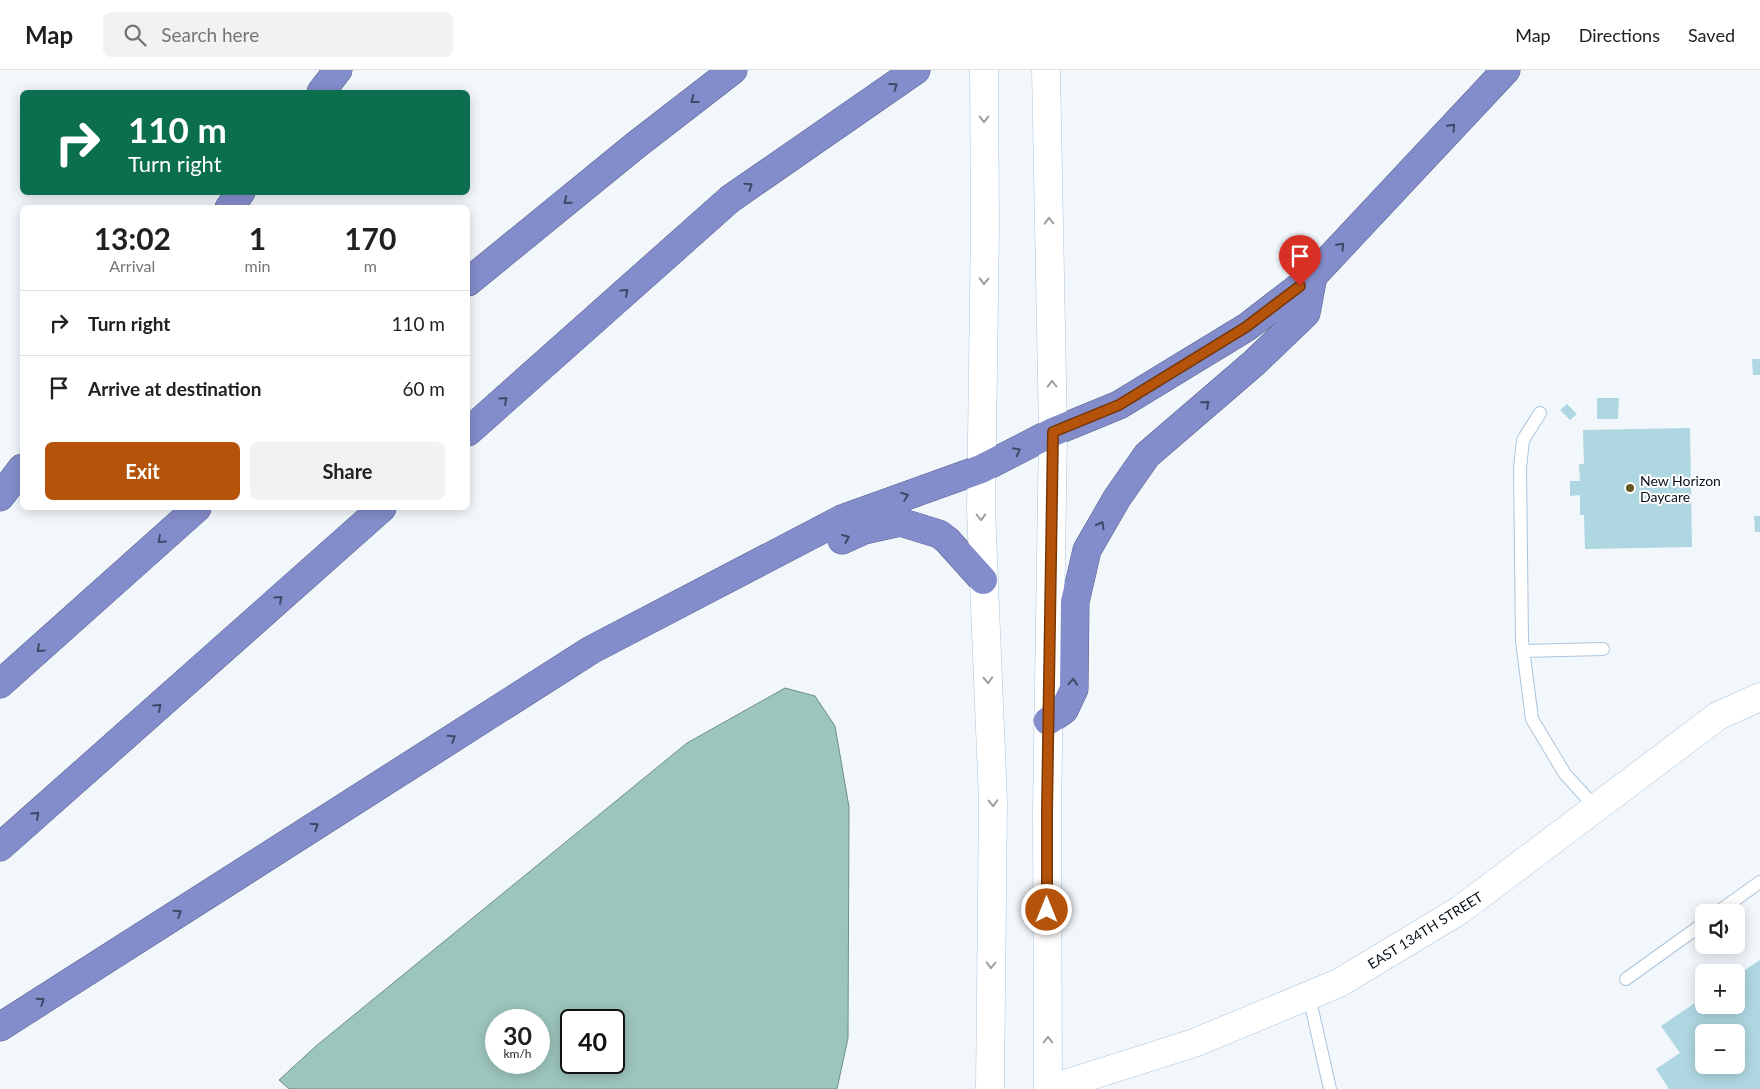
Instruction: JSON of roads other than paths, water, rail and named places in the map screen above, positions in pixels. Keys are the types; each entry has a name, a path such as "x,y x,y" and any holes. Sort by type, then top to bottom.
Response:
{"highway":[{"path":"322,90 338,70"},
{"path":"470,280 636,145 733,70"},
{"path":"470,430 730,199 916,70"},
{"path":"0,1027 591,650 842,519 981,469 1053,432 1119,405 1246,327 1313,276 1506,70"},
{"path":"1048,721 1064,710 1074,689 1075,602 1087,550 1117,498 1147,455 1254,362 1306,313 1313,276"},
{"path":"0,497 20,471"},
{"path":"0,684 195,510"},
{"path":"0,847 380,510"},
{"path":"672,607 692,608 864,530 900,522 939,534 947,540 983,580"}],"street":[{"path":"984,70 985,224 981,469 983,580 993,801 990,1089"},
{"path":"1046,70 1053,432 1047,810 1049,1089"},
{"name":"EAST 134TH STREET","path":"1049,1089 1194,1043 1339,983 1460,910 1718,716 1760,698"}],"lane":[{"path":"1540,413 1523,440 1520,468 1522,641 1532,719 1565,774 1596,808"},
{"path":"1523,651 1603,649"},
{"path":"1729,904 1760,882"},
{"path":"1626,979 1695,929"},
{"path":"1309,996 1330,1089"}],"place":[{"name":"New Horizon Daycare","path":"1630,488"}]}
